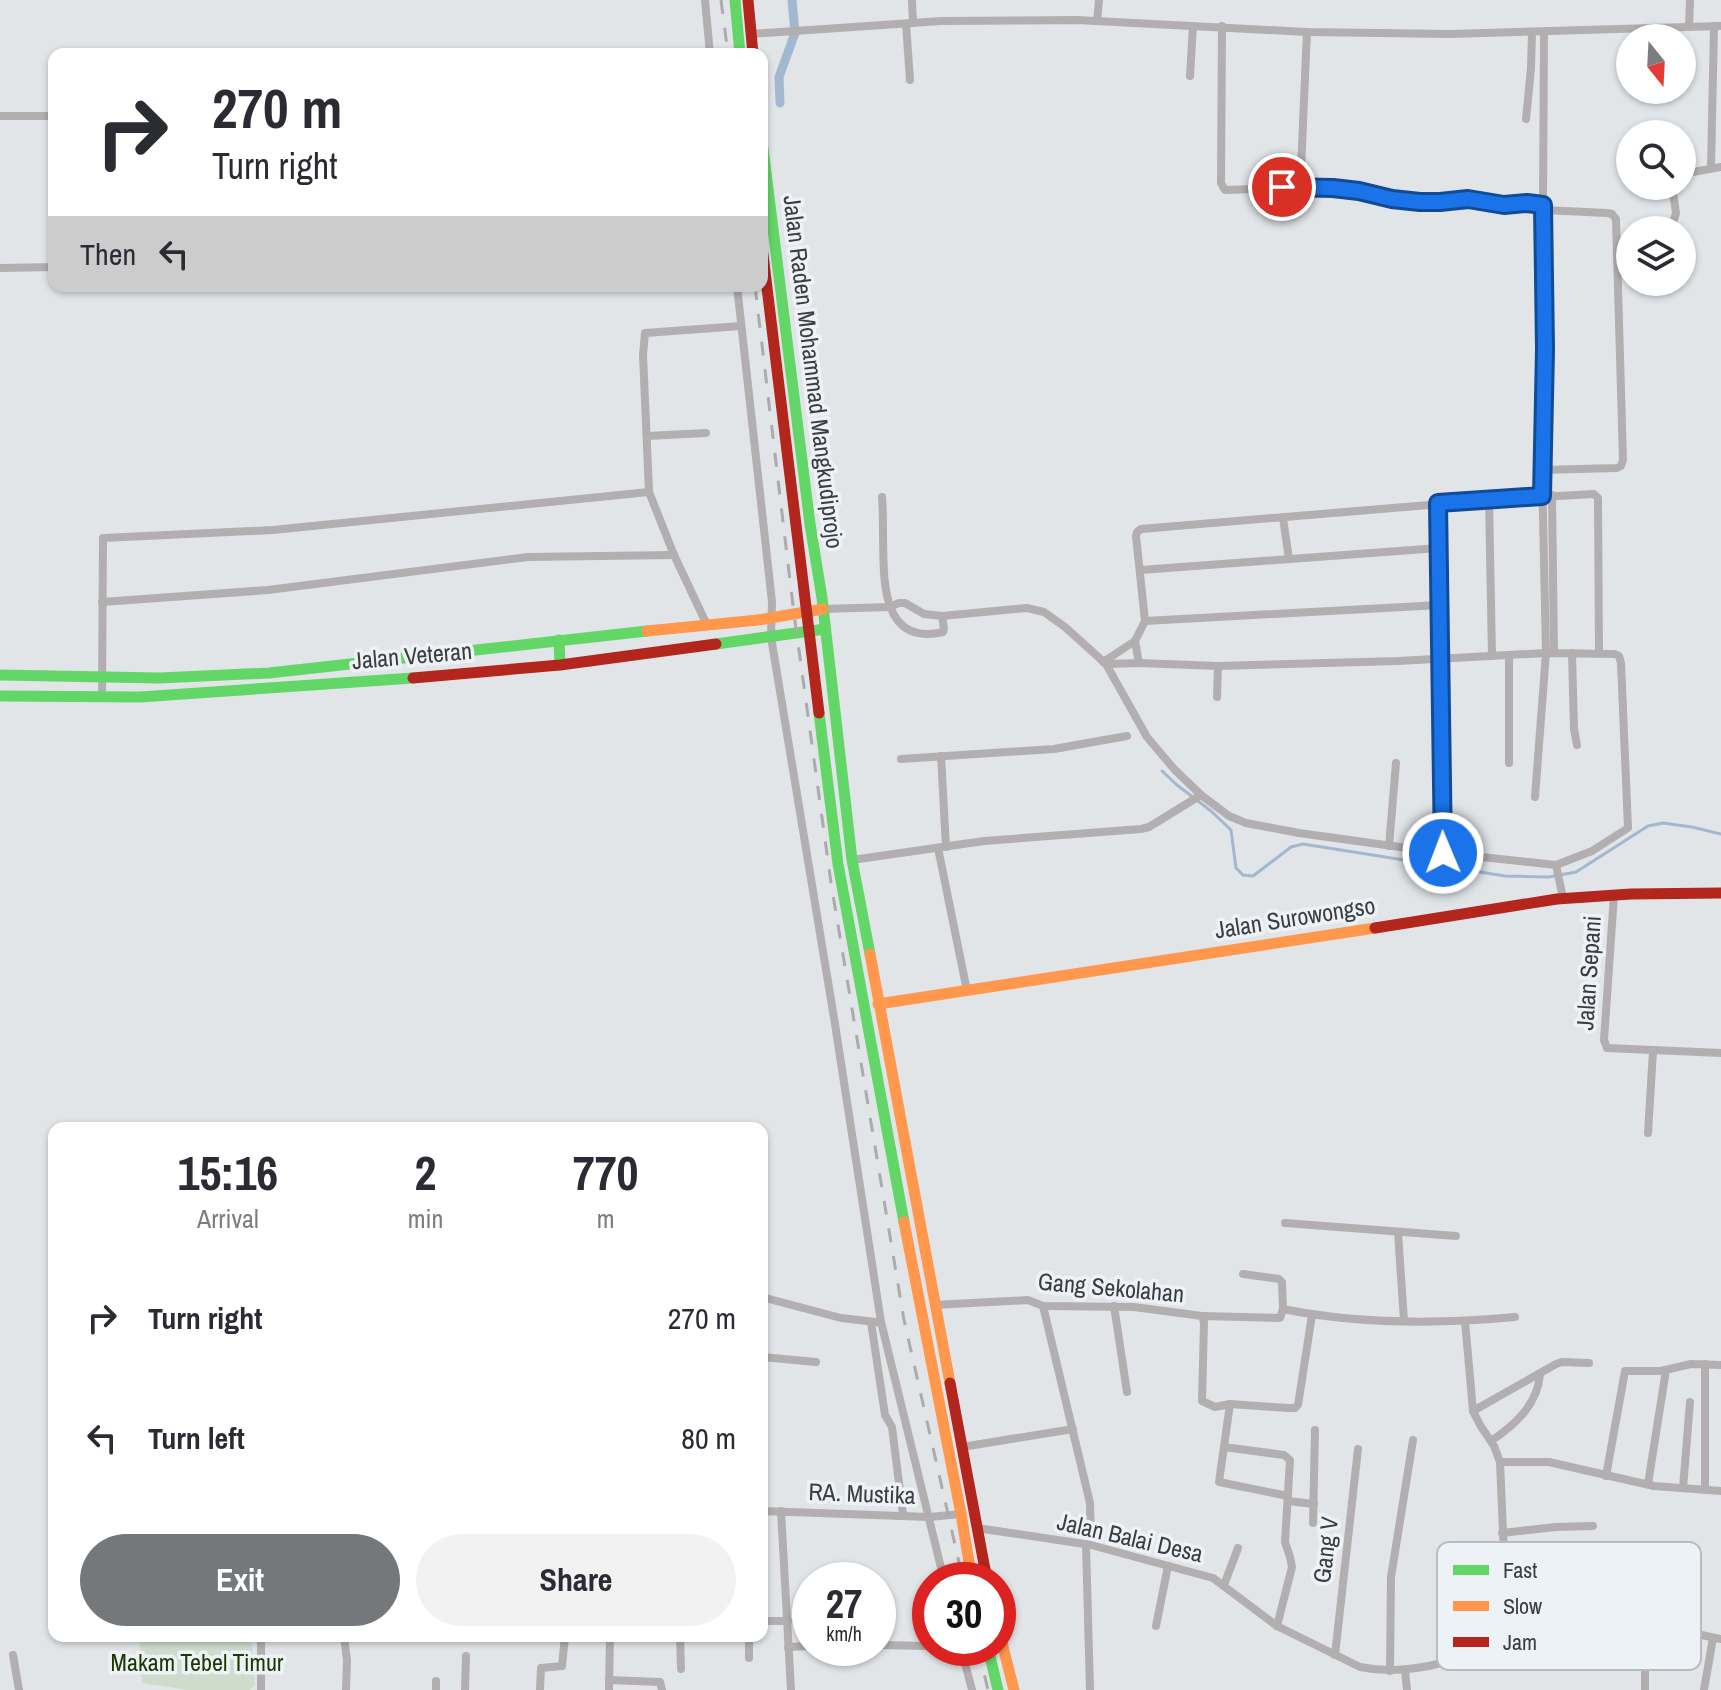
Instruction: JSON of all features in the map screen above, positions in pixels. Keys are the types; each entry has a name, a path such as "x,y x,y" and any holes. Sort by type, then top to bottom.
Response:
{"main road":[{"path":"735,0 739,48"},
{"path":"748,0 752,48"},
{"name":"Jalan Raden Mohammad Mangkudiprojo","path":"768,190 823,609 852,860 984,1562"},
{"name":"Jalan Raden Mohammad Mangkudiprojo","path":"768,292 838,864 969,1562"},
{"name":"Jalan Veteran","path":"0,675 160,678 269,673 771,618 823,609"},
{"name":"Jalan Veteran","path":"0,696 102,697 270,690 560,665 825,629"},
{"path":"559,640 560,665"},
{"name":"Jalan Surowongso","path":"878,1004 1563,898 1721,893"},
{"path":"992,1666 998,1690"},
{"path":"1008,1666 1014,1690"}],"street":[{"path":"705,0 709,48"},
{"path":"910,80 909,23 912,0"},
{"path":"1097,21 1099,0"},
{"path":"1689,24 1690,0"},
{"path":"751,34 941,21 1097,21 1307,32 1450,34 1616,30"},
{"path":"1190,76 1193,26"},
{"path":"1222,26 1221,183 1225,190 1313,187 1359,191 1420,202 1468,199 1504,205 1527,203 1607,213 1616,219 1623,460 1617,468 1542,470"},
{"path":"1696,27 1717,26 1717,94 1711,168"},
{"path":"1301,169 1307,32"},
{"path":"1535,797 1550,653 1547,496 1542,470 1545,349 1544,32"},
{"path":"1526,119 1532,33"},
{"path":"0,116 48,116"},
{"path":"1696,171 1721,167"},
{"path":"0,268 48,267"},
{"path":"738,292 772,602 771,637 837,1039 876,1322 885,1415 892,1427 903,1515"},
{"path":"707,625 649,492 643,355 645,333 741,326"},
{"path":"647,436 706,433"},
{"path":"102,697 103,538 273,530 649,492"},
{"path":"1104,663 1135,641 1145,621 1136,536 1141,529 1438,503 1594,494 1598,498 1599,653"},
{"path":"882,497 883,571 894,610 904,626 916,631 943,632 943,622"},
{"path":"1489,500 1492,656"},
{"path":"1438,503 1443,853"},
{"path":"1283,518 1289,559"},
{"path":"1141,570 1439,548"},
{"path":"102,602 268,590 528,557 674,555"},
{"path":"823,609 894,610 905,603 943,622 1027,608 1044,612 1104,663 1147,737 1174,769 1200,795 1229,816 1246,823 1558,872 1628,828 1620,660 1615,654 1550,653 1218,666 1104,663"},
{"path":"1145,621 1440,605"},
{"path":"1135,641 1139,663"},
{"path":"1572,653 1577,745"},
{"path":"1509,655 1509,763"},
{"path":"1217,697 1218,666"},
{"path":"901,759 1054,749 1127,736"},
{"path":"941,756 942,847 967,991"},
{"path":"1389,846 1396,763"},
{"path":"852,860 984,841 1141,829 1200,795"},
{"path":"1558,872 1563,898"},
{"name":"Jalan Sepani","path":"1614,895 1604,1040 1611,1050 1653,1051"},
{"path":"1648,1133 1653,1051 1721,1053"},
{"path":"1285,1223 1456,1236"},
{"path":"1398,1232 1404,1321"},
{"path":"1202,1316 1280,1318 1283,1309 1281,1280 1243,1274"},
{"path":"768,1299 847,1319 876,1322"},
{"name":"Gang Sekolahan","path":"920,1306 1028,1300 1043,1306 1134,1307 1202,1316 1202,1401 1211,1406 1230,1404"},
{"path":"1043,1306 1090,1503 1090,1690"},
{"path":"1114,1306 1127,1392"},
{"path":"1283,1309 1312,1315 1404,1321 1515,1317"},
{"path":"1312,1315 1298,1405 1288,1408 1230,1404 1219,1482 1314,1504"},
{"path":"1465,1321 1473,1411 1500,1462 1502,1542"},
{"path":"876,1322 940,1562"},
{"path":"768,1358 816,1362"},
{"path":"1473,1411 1562,1362 1589,1363"},
{"path":"1606,1476 1624,1374 1628,1370 1666,1370 1691,1364 1721,1365"},
{"path":"1705,1364 1705,1489"},
{"path":"1648,1484 1666,1370"},
{"path":"1491,1441 1528,1408 1538,1390 1540,1374"},
{"path":"1683,1488 1690,1402"},
{"path":"962,1447 1073,1429"},
{"path":"1313,1523 1315,1430"},
{"path":"1390,1671 1391,1577 1413,1440"},
{"path":"1224,1447 1287,1456 1290,1462 1285,1542 1292,1567 1277,1626"},
{"name":"Gang V","path":"1335,1655 1358,1449"},
{"path":"1500,1462 1549,1462 1648,1484 1721,1491"},
{"name":"RA. Mustika","path":"768,1511 929,1517 961,1514"},
{"path":"781,1511 791,1690"},
{"path":"1502,1533 1593,1526"},
{"name":"Jalan Balai Desa","path":"977,1528 1088,1545 1213,1578 1277,1626 1360,1667 1390,1671 1437,1664"},
{"path":"1224,1585 1238,1548"},
{"path":"1156,1626 1168,1566"},
{"path":"768,1621 788,1621"},
{"path":"1704,1690 1717,1639"},
{"path":"261,1642 262,1690"},
{"path":"345,1642 346,1690"},
{"path":"540,1690 541,1668 562,1666 564,1642"},
{"path":"609,1690 610,1642"},
{"path":"680,1642 681,1669"},
{"path":"749,1642 749,1658"},
{"path":"788,1647 792,1647"},
{"path":"13,1655 19,1690"},
{"path":"465,1690 466,1656"},
{"path":"966,1666 972,1690"},
{"path":"1405,1670 1407,1690"},
{"path":"609,1680 660,1682 662,1690"}],"green space":[{"name":"Makam Tebel Timur","path":"139,1642 252,1642 255,1684 250,1690 190,1690 142,1683"}],"waterway":[{"path":"780,103 779,77 795,33 792,0"},
{"path":"1162,771 1231,830 1236,868 1243,875 1253,876 1291,847 1303,844 1505,876 1549,877 1576,872 1648,826 1663,823 1721,834"}],"railway":[{"path":"721,0 727,48"},
{"path":"756,292 794,614 831,883 904,1320 959,1562"},
{"path":"982,1666 988,1690"}],"traffic: fast":[{"path":"735,0 739,48"},
{"path":"768,189 822,598 852,860 870,954"},
{"path":"716,644 825,629"},
{"path":"0,675 160,678 269,673 647,631"},
{"path":"559,640 560,665"},
{"path":"0,696 140,697 413,678"},
{"path":"819,713 838,864 904,1222"},
{"path":"992,1666 998,1690"}],"traffic: slow":[{"path":"647,631 758,620 823,609"},
{"path":"878,1004 1375,928"},
{"path":"870,954 950,1383"},
{"path":"904,1222 969,1562"},
{"path":"1008,1666 1014,1690"}],"traffic: jam":[{"path":"748,0 752,48"},
{"path":"768,292 819,713"},
{"path":"413,678 560,665 716,644"},
{"path":"1375,928 1557,899 1721,893"},
{"path":"950,1383 984,1562"}],"route":[{"path":"1282,187 1333,188 1420,202 1468,199 1504,205 1543,205 1545,349 1542,496 1438,503 1443,853"}]}
